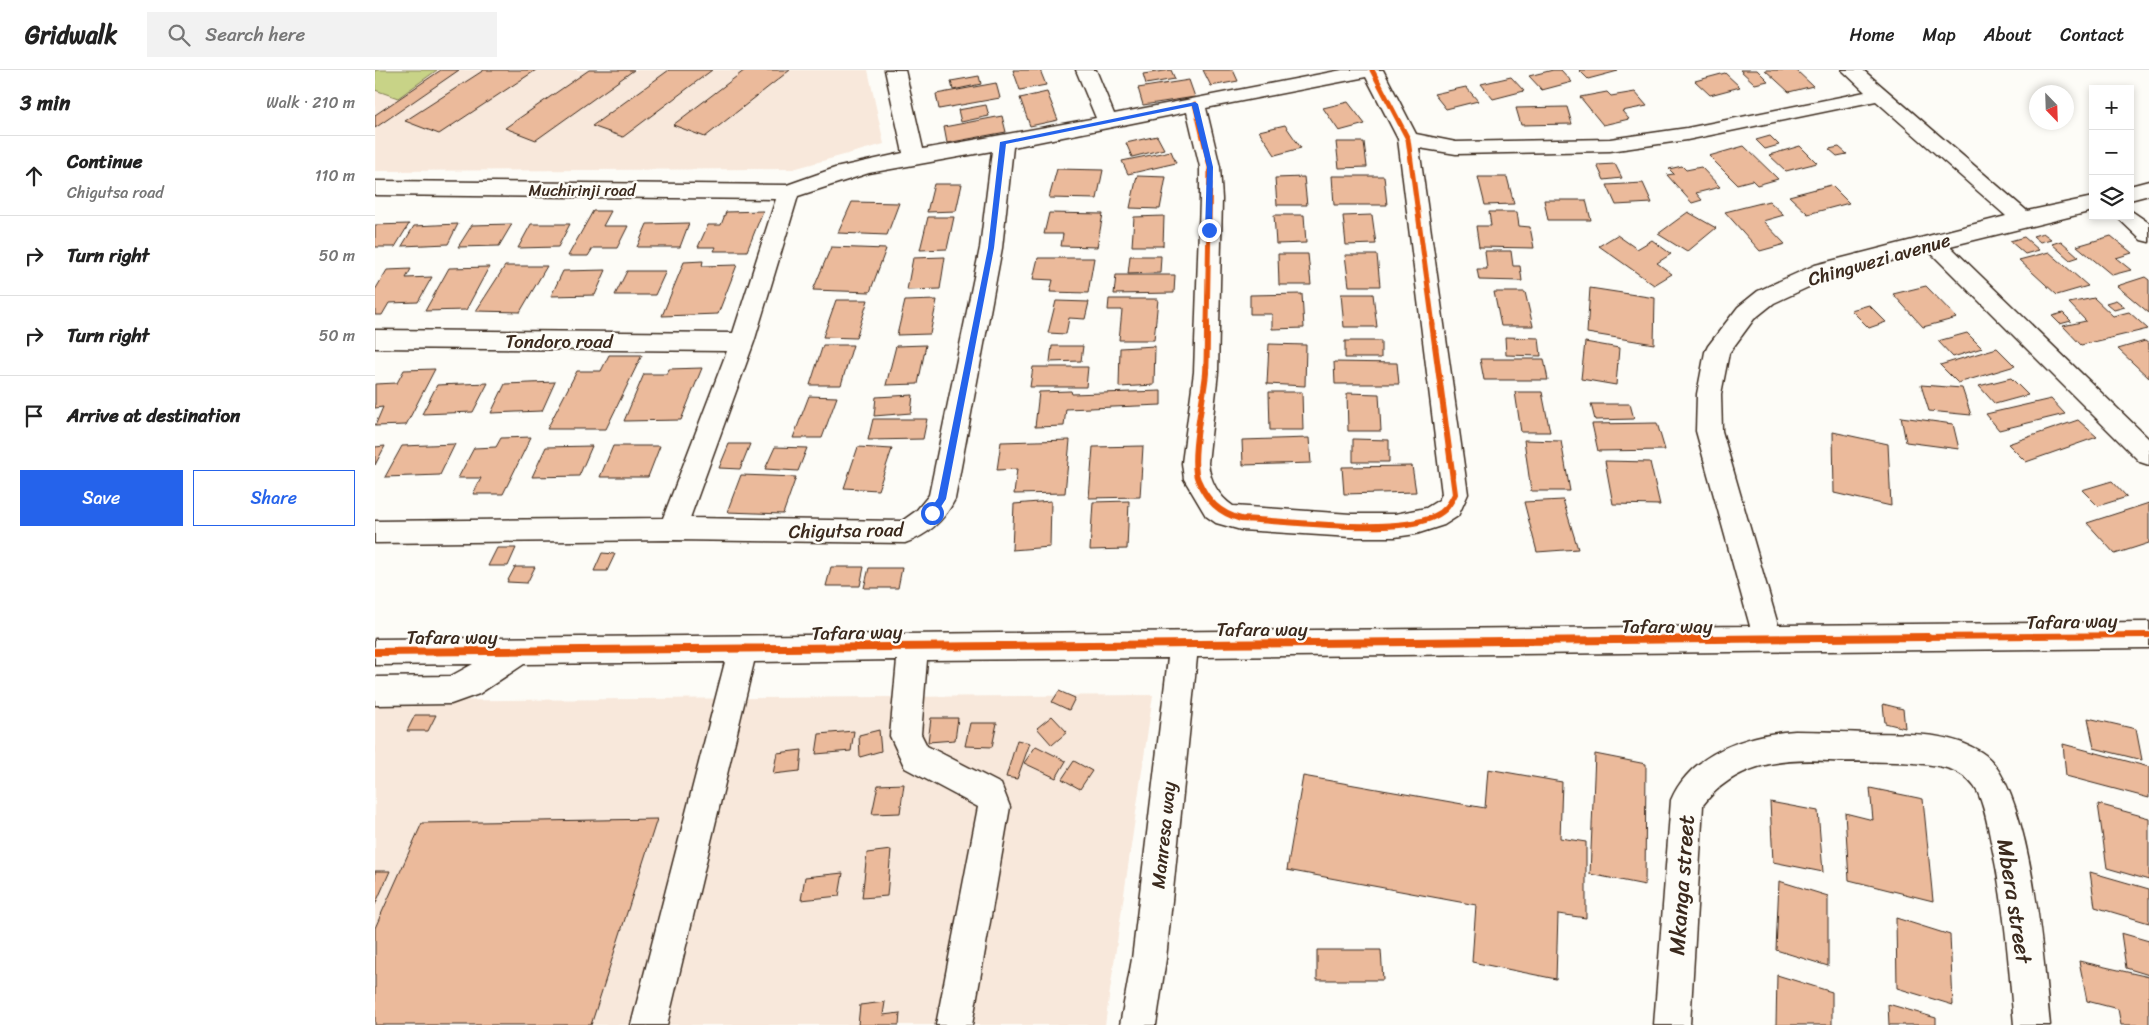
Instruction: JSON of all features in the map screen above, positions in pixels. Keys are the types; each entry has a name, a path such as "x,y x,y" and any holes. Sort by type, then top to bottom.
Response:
{"street":[{"path":"895,70 914,156"},
{"path":"1086,70 1107,121"},
{"path":"672,529 742,342 789,192 830,175 914,156 1003,142 1195,104 1283,77 1373,70 1408,139 1455,494 1450,505 1439,513 1419,522 1388,526 1241,519 1226,515 1215,508 1197,478 1195,463 1206,372 1211,199 1210,167 1195,104"},
{"path":"1852,70 1879,96 2023,219"},
{"path":"1408,139 1455,148 1610,145 1687,134 1879,96"},
{"name":"Chigutsa road","path":"375,532 672,529 905,532 920,525 942,499 991,248 1003,142"},
{"name":"Muchirinji road","path":"375,188 789,192"},
{"path":"2134,192 2149,188"},
{"name":"Chingwezi avenue","path":"1768,640 1709,431 1709,394 1717,352 1746,313 1766,297 1786,286 1823,271 2023,219 2089,205"},
{"path":"2132,220 2149,235"},
{"path":"1934,243 2149,455"},
{"name":"Tondoro road","path":"375,339 742,342"},
{"name":"Tafara way","path":"375,652 2149,635"},
{"name":"Manresa way","path":"1138,1025 1149,959 1184,644"},
{"path":"913,646 905,736 910,748 916,757 990,795 994,807 954,1025"},
{"path":"649,1025 743,648"},
{"path":"375,691 451,690 468,684 519,651"},
{"name":"Mkanga street","path":"1672,1025 1687,800 1712,773 1727,762 1754,751 1792,746 1930,750 1953,755 1970,762 1987,779"},
{"name":"Mbera street","path":"1987,779 2008,840 2033,1025"}],"shaded area":[{"path":"375,70 868,70 884,144 793,169 375,171"},
{"path":"1153,695 1105,1025 375,1025 375,701"}],"green space":[{"path":"375,70 437,70 398,98 375,90"}],"building":[{"path":"441,70 459,70 375,128 375,115"},
{"path":"484,70 536,70 439,134 405,121"},
{"path":"589,70 634,70 536,140 505,128"},
{"path":"669,70 712,70 623,137 592,126"},
{"path":"745,70 790,70 705,137 673,125"},
{"path":"1013,70 1040,70 1046,85 1020,90"},
{"path":"1171,70 1175,79 1146,84 1143,74"},
{"path":"1203,70 1233,70 1238,81 1211,86"},
{"path":"1561,70 1572,82 1542,90 1529,76"},
{"path":"1579,70 1616,70 1618,71 1588,79"},
{"path":"1740,70 1757,70 1768,81 1755,84"},
{"path":"1765,70 1796,70 1813,86 1789,92"},
{"path":"1725,73 1740,87 1710,95 1695,81"},
{"path":"979,76 981,84 953,90 951,81"},
{"path":"1511,77 1524,91 1493,99 1481,84"},
{"path":"1189,80 1195,97 1143,105 1138,88"},
{"path":"996,83 1000,98 939,109 936,94"},
{"path":"1466,87 1478,101 1446,109 1434,94"},
{"path":"1047,92 1058,120 1030,126 1020,98"},
{"path":"1607,92 1611,96 1635,92 1647,106 1622,111 1629,119 1603,125 1580,97"},
{"path":"1348,102 1365,124 1339,131 1323,108"},
{"path":"986,105 989,116 961,122 958,110"},
{"path":"1567,107 1572,124 1521,125 1516,108"},
{"path":"1002,116 1006,132 947,143 944,127"},
{"path":"1285,125 1301,148 1275,155 1259,131"},
{"path":"1157,136 1164,149 1132,157 1126,143"},
{"path":"1770,136 1779,145 1765,149 1756,140"},
{"path":"1336,142 1364,142 1367,167 1339,168"},
{"path":"1744,146 1778,179 1757,185 1752,180 1737,184 1709,156"},
{"path":"1800,146 1817,163 1786,171 1769,155"},
{"path":"1839,147 1847,154 1837,156 1829,149"},
{"path":"1171,151 1176,163 1128,174 1122,161"},
{"path":"1615,164 1622,178 1604,180 1597,165"},
{"path":"1682,166 1686,170 1701,167 1720,187 1696,193 1702,200 1692,203 1667,175 1674,174 1669,169"},
{"path":"1057,169 1103,170 1097,199 1049,198"},
{"path":"1137,176 1166,177 1160,209 1130,208"},
{"path":"1332,176 1384,176 1387,205 1334,205"},
{"path":"1304,177 1307,205 1277,205 1275,178"},
{"path":"1478,177 1507,177 1514,204 1485,205"},
{"path":"1643,183 1652,203 1616,205 1607,185"},
{"path":"934,184 962,184 956,211 927,212"},
{"path":"1831,185 1849,203 1808,214 1789,196"},
{"path":"1544,200 1586,200 1591,220 1548,220"},
{"path":"1769,201 1784,215 1763,221 1785,244 1760,251 1725,212"},
{"path":"852,202 899,203 887,235 838,233"},
{"path":"593,211 611,211 603,226 628,226 617,248 593,248 588,256 568,256"},
{"path":"763,211 747,251 714,251 716,247 698,247 708,225 721,225 726,212"},
{"path":"1489,212 1517,212 1519,226 1530,227 1534,248 1479,247 1476,226 1491,226"},
{"path":"1688,212 1716,228 1687,252 1658,234"},
{"path":"1049,213 1103,214 1097,247 1061,246 1063,234 1044,234"},
{"path":"1274,215 1304,215 1306,243 1276,244"},
{"path":"1372,215 1376,244 1346,245 1343,216"},
{"path":"1164,216 1163,246 1132,246 1134,217"},
{"path":"928,217 954,217 947,249 920,250"},
{"path":"689,223 680,247 637,247 647,224"},
{"path":"409,224 395,247 375,247 375,225"},
{"path":"458,224 448,244 402,246 414,226"},
{"path":"512,224 499,246 458,247 472,225"},
{"path":"531,224 570,224 558,247 518,248"},
{"path":"2043,233 2051,239 2040,242 2033,236"},
{"path":"1617,235 1637,249 1652,240 1671,254 1657,263 1672,274 1654,285 1599,246"},
{"path":"2111,236 2132,253 2116,258 2131,270 2112,275 2077,246"},
{"path":"2024,237 2039,250 2025,254 2010,241"},
{"path":"2061,241 2079,257 2070,260 2052,244"},
{"path":"831,247 886,249 870,292 813,290"},
{"path":"1485,251 1511,251 1513,266 1520,266 1522,281 1479,280 1477,269 1487,269"},
{"path":"2049,252 2088,286 2057,295 2019,260"},
{"path":"1278,254 1308,254 1311,285 1279,285"},
{"path":"1345,255 1377,255 1380,286 1349,286"},
{"path":"1130,256 1161,256 1160,273 1128,274"},
{"path":"945,257 940,289 907,290 913,258"},
{"path":"1038,258 1094,258 1088,293 1050,292 1053,280 1033,279"},
{"path":"703,261 702,266 737,265 718,314 662,316 684,262"},
{"path":"505,266 547,266 520,312 476,311"},
{"path":"489,267 466,310 425,311 449,268"},
{"path":"411,269 406,278 432,277 418,302 389,303 382,315 375,315 375,290 387,270"},
{"path":"606,270 595,295 551,296 563,271"},
{"path":"627,271 666,271 655,295 615,295"},
{"path":"1116,275 1175,275 1174,293 1114,294"},
{"path":"2145,277 2149,280 2149,313 2117,286"},
{"path":"1926,286 1957,318 1923,327 1893,294"},
{"path":"1590,288 1655,298 1654,344 1587,333"},
{"path":"1494,292 1525,292 1533,326 1501,326"},
{"path":"1302,294 1304,328 1272,329 1272,314 1250,314 1250,295"},
{"path":"1341,294 1373,294 1377,327 1344,327"},
{"path":"2094,298 2113,316 2129,312 2148,329 2081,345 2063,326 2086,321 2069,303"},
{"path":"1109,299 1158,299 1154,340 1119,340 1122,310 1108,310"},
{"path":"836,300 868,300 856,338 823,337"},
{"path":"937,300 930,334 897,335 905,301"},
{"path":"2116,300 2125,307 2114,310 2106,303"},
{"path":"1056,301 1089,302 1085,319 1069,318 1066,334 1048,333"},
{"path":"1869,305 1886,322 1869,328 1851,310"},
{"path":"2063,313 2071,321 2060,324 2052,316"},
{"path":"1967,333 1982,348 1953,357 1938,341"},
{"path":"1505,337 1539,338 1541,356 1506,355"},
{"path":"1345,341 1381,341 1381,358 1345,358"},
{"path":"2145,341 2149,344 2149,378 2118,349"},
{"path":"1585,342 1619,348 1616,385 1581,379"},
{"path":"1269,344 1306,345 1305,386 1267,384"},
{"path":"823,345 853,345 841,385 810,385"},
{"path":"926,345 918,384 886,385 896,346"},
{"path":"1052,346 1083,346 1081,361 1050,362"},
{"path":"1155,346 1154,385 1119,387 1120,348"},
{"path":"1997,348 2015,366 1958,383 1940,365"},
{"path":"609,355 642,355 606,429 547,429 577,371 601,371"},
{"path":"1480,359 1544,359 1548,380 1484,380"},
{"path":"1334,362 1397,363 1399,384 1335,384"},
{"path":"1033,367 1088,367 1086,387 1030,387"},
{"path":"702,368 681,420 624,421 644,374 667,374 669,369"},
{"path":"435,369 406,425 375,426 383,407 375,408 375,384 397,383 404,370"},
{"path":"2011,378 2028,395 1995,404 1979,386"},
{"path":"555,382 542,411 491,413 505,384"},
{"path":"488,383 473,412 422,414 437,385"},
{"path":"1921,385 1962,388 1971,415 1929,411"},
{"path":"1071,391 1072,394 1161,391 1161,405 1066,409 1064,426 1035,427 1039,392"},
{"path":"1269,392 1302,392 1303,430 1270,430"},
{"path":"1515,392 1542,392 1550,432 1521,432"},
{"path":"1347,393 1379,394 1381,431 1348,431"},
{"path":"913,395 911,413 874,416 876,397"},
{"path":"809,396 837,397 822,438 793,438"},
{"path":"2051,399 2065,414 1999,430 1986,414"},
{"path":"1591,404 1630,404 1634,419 1595,420"},
{"path":"1901,417 1953,424 1959,449 1906,442"},
{"path":"873,419 927,419 923,439 868,440"},
{"path":"2078,420 2097,437 2026,462 2008,444"},
{"path":"1657,423 1665,450 1598,451 1592,424"},
{"path":"1833,432 1888,444 1891,506 1834,493"},
{"path":"531,437 503,494 473,494 481,478 458,478 474,448 496,447 501,438"},
{"path":"1309,438 1311,463 1243,465 1242,440"},
{"path":"1353,439 1389,440 1389,462 1353,462"},
{"path":"1070,440 1065,493 1014,494 1017,469 997,470 1001,442"},
{"path":"1524,440 1561,441 1570,491 1531,491"},
{"path":"455,444 440,475 385,477 402,446"},
{"path":"729,444 750,444 740,469 719,468"},
{"path":"385,446 375,465 375,447"},
{"path":"592,446 579,476 532,477 546,447"},
{"path":"613,446 660,446 648,477 600,477"},
{"path":"1143,446 1140,497 1089,498 1093,447"},
{"path":"775,447 807,448 798,471 765,469"},
{"path":"858,447 892,449 878,490 844,488"},
{"path":"1605,461 1650,462 1660,505 1613,504"},
{"path":"1412,466 1416,492 1344,494 1342,467"},
{"path":"741,475 796,477 783,514 727,512"},
{"path":"2112,481 2127,497 2098,506 2082,490"},
{"path":"1563,500 1578,549 1537,552 1524,502"},
{"path":"1051,501 1050,547 1012,550 1014,504"},
{"path":"1129,501 1127,549 1090,550 1093,502"},
{"path":"2149,503 2149,543 2115,554 2087,523"},
{"path":"497,548 516,548 508,566 488,566"},
{"path":"602,553 615,554 607,571 594,571"},
{"path":"515,567 535,567 527,583 507,582"},
{"path":"831,567 864,567 860,586 826,586"},
{"path":"869,568 902,568 898,588 864,588"},
{"path":"1059,691 1075,698 1069,710 1052,702"},
{"path":"1883,704 1903,709 1905,728 1885,723"},
{"path":"415,715 436,715 428,731 407,731"},
{"path":"1052,716 1067,732 1052,745 1037,728"},
{"path":"931,718 958,718 955,740 928,742"},
{"path":"2088,718 2136,729 2142,760 2094,748"},
{"path":"970,723 997,723 992,747 965,746"},
{"path":"879,730 881,751 860,757 859,735"},
{"path":"854,731 851,751 816,754 819,734"},
{"path":"1017,740 1030,743 1017,779 1006,777"},
{"path":"2063,744 2149,767 2149,798 2066,776"},
{"path":"1036,746 1066,761 1056,778 1024,763"},
{"path":"802,750 800,771 773,774 777,753"},
{"path":"1595,754 1646,764 1645,885 1590,874"},
{"path":"1074,761 1092,771 1080,789 1062,779"},
{"path":"1488,769 1562,782 1560,838 1586,842 1586,918 1558,914 1556,979 1472,962 1476,905 1287,870 1303,776 1485,808"},
{"path":"904,784 900,813 872,814 878,785"},
{"path":"1870,788 1923,799 1933,901 1849,880 1845,813 1873,820"},
{"path":"1770,802 1818,811 1823,872 1773,862"},
{"path":"2098,804 2149,818 2149,880 2107,868"},
{"path":"657,819 591,1025 375,1025 375,928 422,823"},
{"path":"891,850 887,896 862,898 867,853"},
{"path":"375,871 390,871 375,905"},
{"path":"2090,872 2149,889 2149,923 2095,907"},
{"path":"843,873 839,896 801,900 805,877"},
{"path":"1779,881 1828,896 1828,966 1776,950"},
{"path":"1896,918 1950,935 1953,1005 1897,988"},
{"path":"2121,933 2149,941 2149,975 2126,968"},
{"path":"1317,950 1381,950 1383,980 1317,980"},
{"path":"2079,961 2149,977 2149,1025 2121,1025 2118,1009 2087,1001"},
{"path":"1777,975 1832,992 1832,1025 1776,1025"},
{"path":"885,1002 883,1015 900,1013 899,1025 858,1025 860,1005"},
{"path":"1888,1004 1936,1018 1936,1025 1889,1025"}],"cycle path":[{"path":"1195,104 1210,167 1211,199 1206,372 1195,463 1197,479 1215,508 1226,515 1241,519 1373,526 1416,523 1435,517 1448,508 1455,494 1408,139 1372,70"},
{"path":"375,652 2149,635"}],"route":[{"path":"932,513 942,499 991,248 1003,142 1195,104 1210,167 1211,199 1209,230"}]}
